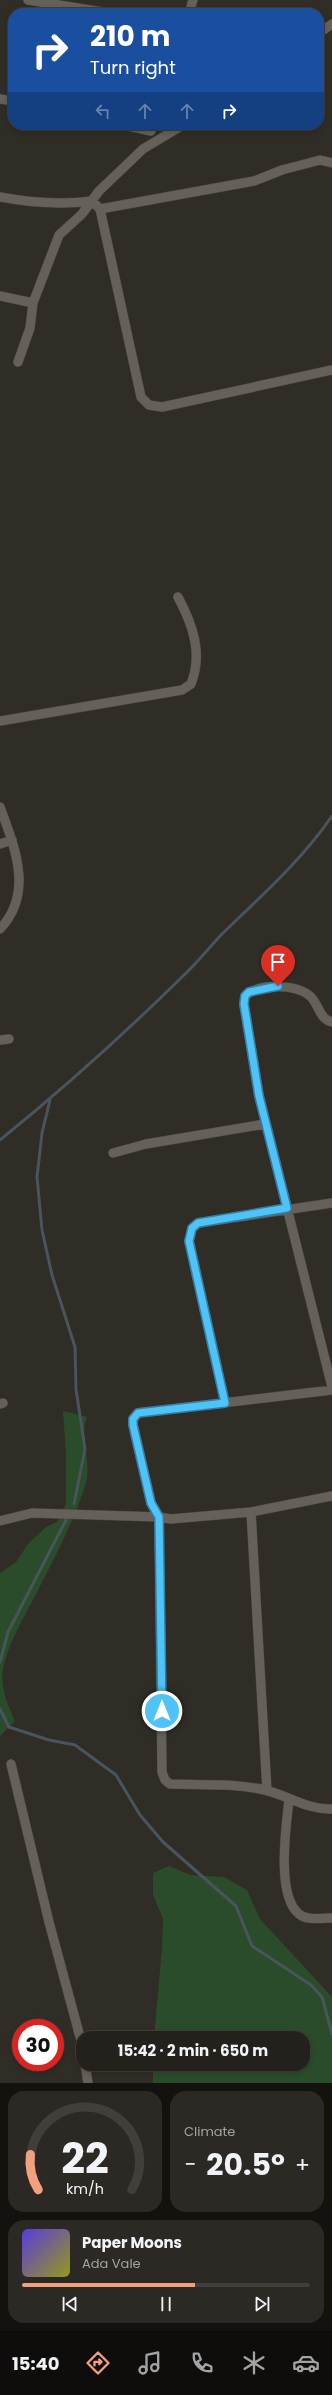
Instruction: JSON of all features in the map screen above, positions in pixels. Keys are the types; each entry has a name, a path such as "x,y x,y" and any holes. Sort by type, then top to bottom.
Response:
{"street":[{"path":"28,0 64,8"},
{"path":"143,150 152,130"},
{"path":"18,362 30,328 33,303 59,235 92,201 99,191 143,150 175,130"},
{"path":"100,210 254,182 282,170 320,160 332,163"},
{"path":"0,197 47,204 67,204 92,201"},
{"path":"92,201 100,210 141,397 149,405 162,407 332,370"},
{"path":"0,296 33,303"},
{"path":"0,721 182,690 191,684 197,661 195,640 191,621 178,597"},
{"path":"0,808 12,840 20,877 19,897 8,920 0,929"},
{"path":"0,844 12,840"},
{"path":"332,1022 321,1015 311,997 301,991 278,986 249,992 245,996 244,1004 265,1124 332,1388 225,1403 138,1413 133,1419 133,1425 151,1503 159,1517 162,1772 165,1780 170,1784 245,1786 267,1791 307,1806 332,1810"},
{"path":"113,1153 146,1144 265,1124"},
{"path":"225,1403 189,1241 192,1228 198,1223 287,1208 332,1203"},
{"path":"0,1521 32,1513 171,1518 251,1512 332,1496"},
{"path":"251,1512 267,1791"},
{"path":"11,1764 49,1922 78,2031"},
{"path":"289,1800 284,1837 286,1883 291,1903 298,1914 306,1918 332,1918"},
{"path":"86,2071 88,2083"}],"green space":[{"path":"63,1411 87,1417 84,1433 88,1468 87,1477 69,1528 8,1650 2,1676 7,1703 15,1721 0,1736 0,1573 16,1562 28,1544 46,1527 57,1522 66,1504 66,1456"},
{"path":"169,1866 191,1875 224,1877 247,1890 260,1919 332,1997 332,2083 153,2083 153,2071 310,2071 310,2031 155,2031 163,1919 153,1895 153,1873"}],"waterway":[{"path":"0,1140 93,1061 187,972 221,935 294,863 332,816"},
{"path":"50,1100 42,1133 37,1177 42,1230 52,1275 75,1347 76,1389 85,1449 74,1504"},
{"path":"0,1662 8,1632 67,1518"},
{"path":"0,1709 9,1727 49,1740 75,1745 116,1775 140,1815 163,1842 236,1906 252,1946 311,1985 322,1997 332,2034"}],"route":[{"path":"162,1711 159,1517 151,1503 133,1425 133,1419 138,1413 225,1403 189,1241 192,1228 198,1223 287,1208 259,1096 244,1004 245,996 249,992 278,986"}]}
